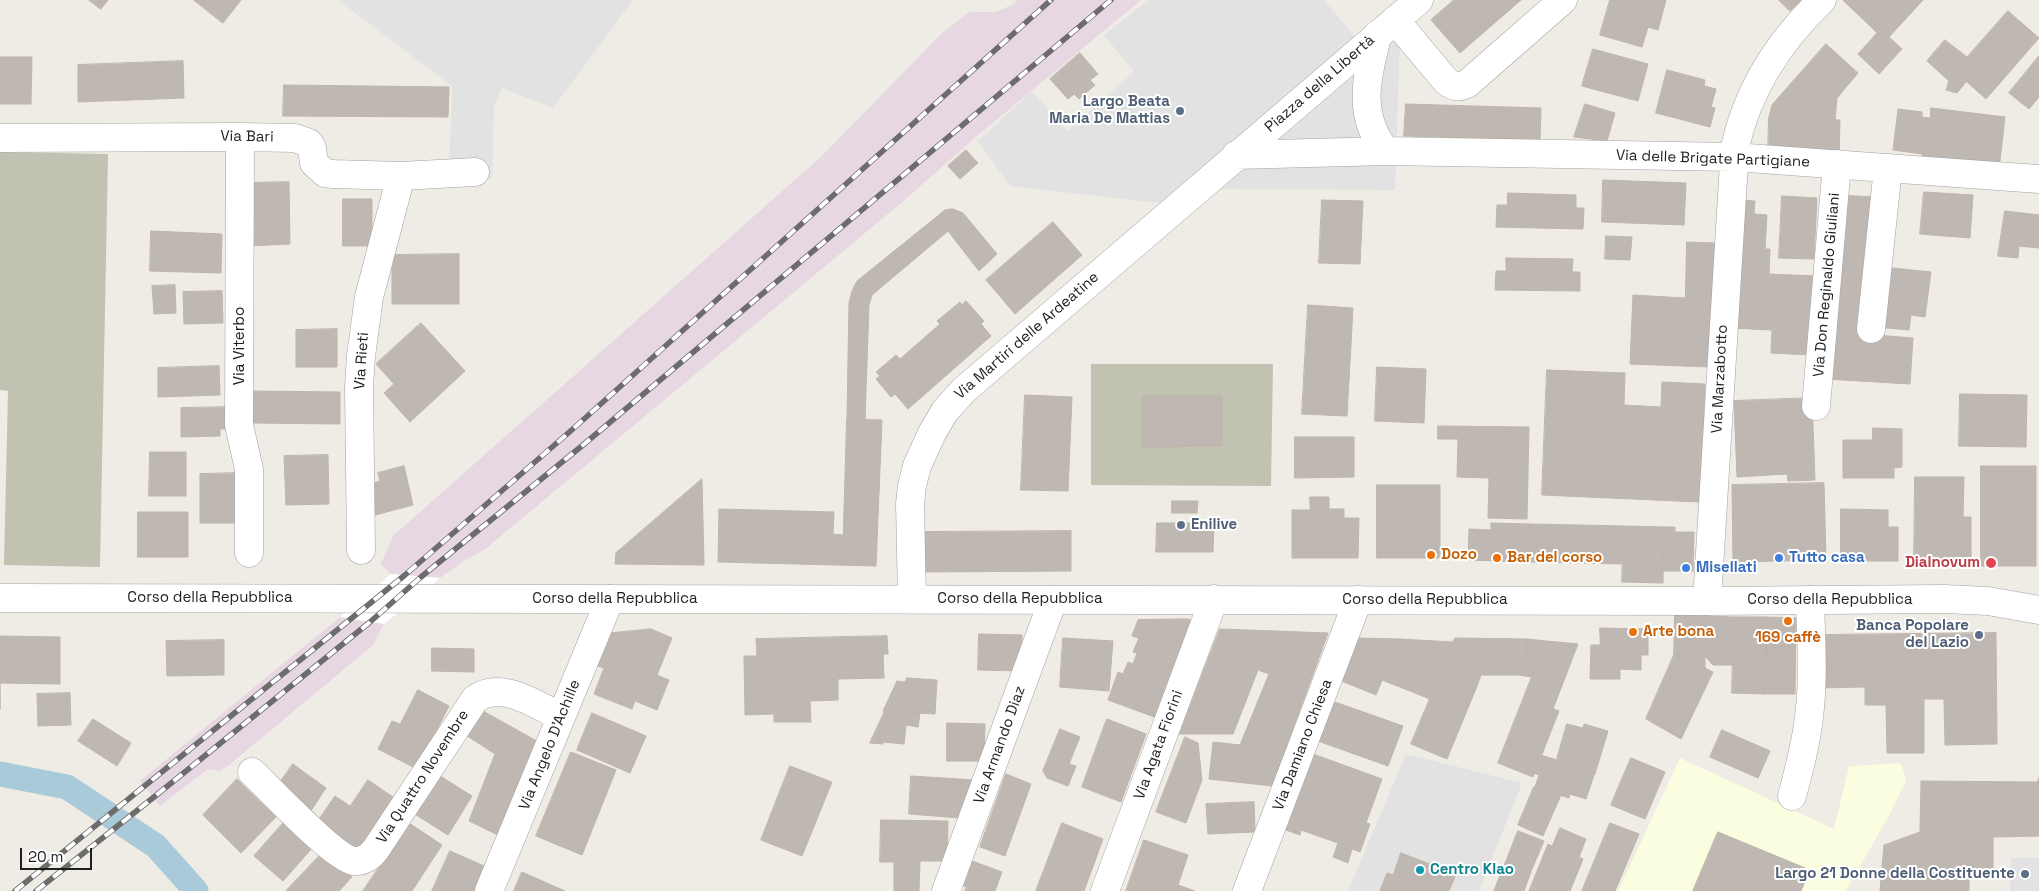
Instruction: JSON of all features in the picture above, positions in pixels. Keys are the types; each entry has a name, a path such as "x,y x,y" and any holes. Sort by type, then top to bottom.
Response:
{"street":[{"path":"1418,0 1386,27 1446,81 1456,87 1467,84 1556,2"},
{"name":"Via Marzabotto","path":"1707,601 1734,157 1745,111 1765,68 1790,33 1822,0"},
{"name":"Piazza della Libertà","path":"1386,27 1369,73 1366,108 1372,130 1386,151"},
{"name":"Piazza della Libertà","path":"1236,155 1386,27"},
{"name":"Via Viterbo","path":"240,137 240,424 249,469 249,553"},
{"name":"Via Bari","path":"0,138 295,138 309,143 312,148 314,163 325,173 401,176 474,172"},
{"name":"Piazza della Libertà","path":"1236,155 1386,151"},
{"name":"Via delle Brigate Partigiane","path":"1386,151 1734,157 2039,179"},
{"name":"Via Martiri delle Ardeatine","path":"912,599 910,504 912,486 927,444 951,404 971,383 1236,155"},
{"name":"Via Don Reginaldo Giuliani","path":"1816,406 1837,164"},
{"path":"1871,329 1888,168"},
{"name":"Via Rieti","path":"361,550 359,381 362,346 369,297 401,176"},
{"name":"Corso della Repubblica","path":"0,598 1707,601 1952,599 1988,602 2039,610"},
{"name":"Via Angelo D'Achille","path":"490,891 610,599"},
{"name":"Via Agata Fiorini","path":"1105,891 1214,599"},
{"name":"Via Armando Diaz","path":"946,891 1053,600"},
{"name":"Via Damiano Chiesa","path":"1247,891 1358,600"},
{"path":"1792,796 1805,742 1810,710 1810,600"},
{"name":"Via Quattro Novembre","path":"252,772 332,848 347,858 361,861 368,858 376,849 470,704 480,695 492,691 508,693 562,717"}],"shaded area":[{"path":"338,0 633,0 553,108 502,88 494,105 492,179 449,179 452,86"},
{"path":"1017,0 1141,0 977,136 901,203 484,550 465,560 440,578 391,574 381,564 393,536 822,156 943,32 970,12 996,12 1014,4"},
{"name":"Largo Beata Maria De Mattias","path":"1148,0 1324,0 1357,39 1160,203 1010,186 978,141 1032,91 1067,131 1134,72 1104,35"},
{"path":"1400,36 1395,190 1215,189"},
{"path":"0,152 108,154 100,567 4,565 8,391 0,390"},
{"path":"1091,364 1273,364 1271,486 1091,485"},
{"path":"340,617 384,624 372,646 228,766 220,771 208,769 160,806 140,781"},
{"path":"1406,754 1522,783 1479,891 1348,891"},
{"path":"1680,758 1834,829 1849,766 1901,763 1906,780 1891,812 1846,891 1618,891"},
{"name":"Largo 21 Donne della Costituente","path":"2011,858 2039,858 2039,891 2010,891"}],"pier":[{"path":"391,574 440,578 384,624 340,617"}],"building":[{"path":"89,0 108,0 101,9"},
{"path":"194,0 241,0 223,23"},
{"path":"1454,0 1521,0 1460,53 1431,20"},
{"path":"1610,0 1666,0 1658,30 1648,27 1642,47 1600,35"},
{"path":"1779,0 1801,0 1790,11"},
{"path":"1843,0 1923,0 1889,37 1902,49 1879,74 1858,54 1877,33"},
{"path":"2008,11 2039,38 1986,99 1966,81 1974,72 1963,62"},
{"path":"1945,40 1967,57 1963,62 1974,72 1957,93 1946,90 1949,81 1927,61"},
{"path":"1826,44 1858,73 1837,98 1835,120 1769,117 1772,105"},
{"path":"1593,49 1648,64 1638,101 1582,86"},
{"path":"1080,53 1098,74 1090,80 1095,85 1079,99 1074,94 1068,99 1050,79"},
{"path":"2039,56 2039,97 2029,109 2009,93"},
{"path":"0,57 32,57 31,104 0,104"},
{"path":"183,61 184,98 78,102 78,65"},
{"path":"1667,70 1705,80 1704,86 1716,89 1711,107 1715,108 1710,127 1656,113"},
{"path":"284,85 449,87 448,117 283,116"},
{"path":"1406,104 1541,108 1540,140 1404,136"},
{"path":"1585,104 1615,113 1607,141 1574,137"},
{"path":"1931,108 2005,117 1999,169 1922,159 1922,154 1893,150 1898,109 1922,112 1922,117 1930,118"},
{"path":"1769,117 1840,120 1839,158 1768,155"},
{"path":"966,150 978,163 960,179 948,166"},
{"path":"1603,180 1686,183 1684,225 1602,222"},
{"path":"289,182 290,244 249,246 248,183"},
{"path":"1924,192 1973,195 1970,238 1920,234"},
{"path":"1508,193 1576,195 1576,208 1584,208 1583,229 1496,227 1497,205 1507,205"},
{"path":"1838,195 1874,197 1864,334 1913,338 1910,384 1826,379"},
{"path":"1782,196 1817,198 1814,259 1779,258"},
{"path":"343,199 372,199 372,246 343,246"},
{"path":"1322,200 1363,201 1360,264 1319,263"},
{"path":"1738,200 1755,201 1754,214 1767,215 1765,249 1770,249 1769,274 1817,276 1812,355 1771,353 1772,330 1730,328"},
{"path":"953,209 963,213 997,254 979,271 948,231 872,295 869,305 865,420 847,419 849,303 857,281 945,210"},
{"path":"2005,211 2039,215 2039,248 2019,246 2018,258 1998,256"},
{"path":"1053,222 1082,255 1015,314 986,280"},
{"path":"151,231 222,234 221,273 150,271"},
{"path":"1606,236 1632,237 1630,260 1605,259"},
{"path":"1687,242 1715,243 1710,367 1630,364 1633,295 1685,298"},
{"path":"459,254 459,304 392,304 392,255"},
{"path":"1506,258 1573,259 1572,272 1580,272 1580,291 1495,290 1496,271 1506,271"},
{"path":"1883,267 1931,272 1925,317 1911,315 1909,330 1876,327"},
{"path":"175,285 176,313 154,314 152,286"},
{"path":"222,291 223,323 184,324 183,292"},
{"path":"966,301 984,321 981,324 991,336 908,409 895,394 891,397 876,379 880,376 876,372 896,355 900,359 940,324 937,321 960,302 962,305"},
{"path":"1308,305 1353,308 1347,416 1302,414"},
{"path":"421,323 465,371 410,422 384,393 394,384 376,364"},
{"path":"337,329 337,367 296,367 296,330"},
{"path":"219,366 220,395 158,397 158,368"},
{"path":"1377,367 1426,369 1424,423 1375,421"},
{"path":"1547,370 1625,373 1624,405 1661,407 1662,382 1705,384 1700,502 1542,495"},
{"path":"252,391 340,392 340,424 252,423"},
{"path":"1960,394 2027,395 2026,447 1959,446"},
{"path":"1025,395 1072,397 1068,491 1021,490"},
{"path":"1143,396 1222,396 1222,446 1143,447"},
{"path":"1812,398 1815,480 1788,481 1787,474 1737,477 1734,401"},
{"path":"233,407 233,429 220,429 220,436 181,437 181,408"},
{"path":"847,419 882,420 876,566 718,562 719,509 834,512 833,534 843,535"},
{"path":"1438,426 1529,427 1527,519 1488,518 1489,478 1457,477 1458,439 1438,439"},
{"path":"1873,428 1902,429 1902,467 1894,468 1894,478 1843,478 1843,440 1872,440"},
{"path":"1295,437 1354,437 1354,477 1295,478"},
{"path":"150,452 186,452 186,496 149,496"},
{"path":"328,455 329,504 286,505 284,456"},
{"path":"404,466 413,505 375,515 368,485 380,481 378,473"},
{"path":"1981,466 2036,466 2036,566 1981,566"},
{"path":"239,473 239,523 200,523 200,474"},
{"path":"1915,477 1964,477 1963,517 1971,517 1971,565 1914,565"},
{"path":"702,479 704,565 615,564 616,553"},
{"path":"1824,483 1826,560 1733,562 1732,485"},
{"path":"1377,485 1440,485 1440,558 1377,558"},
{"path":"1310,497 1329,497 1329,509 1344,509 1344,518 1359,518 1358,558 1292,558 1292,510 1310,510"},
{"path":"1172,501 1198,501 1197,513 1172,513"},
{"path":"1841,509 1888,510 1888,527 1898,527 1898,561 1841,561"},
{"path":"138,512 188,512 188,557 138,557"},
{"path":"1157,523 1214,523 1213,552 1156,552"},
{"path":"1491,523 1530,524 1530,562 1468,560 1469,529 1491,530"},
{"path":"1530,524 1624,526 1623,564 1530,562"},
{"path":"1624,526 1664,527 1663,583 1622,582"},
{"path":"1664,527 1675,527 1675,532 1694,532 1693,571 1663,571"},
{"path":"1071,531 1071,571 920,572 921,532"},
{"path":"1675,615 1734,617 1733,665 1713,665 1705,656 1674,655"},
{"path":"1734,617 1767,617 1765,694 1732,693"},
{"path":"1767,617 1796,618 1795,694 1765,694"},
{"path":"1188,619 1193,621 1157,718 1108,700 1118,672 1123,674 1128,662 1133,664 1137,653 1133,652 1139,638 1132,636 1138,620"},
{"path":"1600,628 1648,629 1648,655 1641,655 1641,670 1620,669 1620,679 1590,679 1591,645 1600,645"},
{"path":"651,629 672,638 657,675 669,680 657,710 635,701 632,709 594,694 604,668 592,664 603,634"},
{"path":"1220,629 1328,633 1272,786 1209,779 1213,742 1240,745 1269,674 1258,670 1233,734 1179,734"},
{"path":"1996,633 1997,744 1945,745 1944,699 1924,699 1924,753 1887,753 1886,705 1865,705 1865,687 1817,688 1817,635"},
{"path":"979,634 1022,635 1022,671 978,670"},
{"path":"0,636 60,637 60,684 0,683"},
{"path":"887,636 888,654 883,654 884,678 838,679 838,700 810,701 811,722 774,722 774,714 745,715 744,656 757,656 756,639"},
{"path":"1063,638 1113,641 1109,691 1060,687"},
{"path":"1356,638 1399,639 1376,695 1339,680"},
{"path":"1455,638 1527,639 1527,656 1518,675 1481,675 1475,691 1439,677"},
{"path":"1399,639 1453,642 1430,699 1382,680"},
{"path":"1527,639 1546,641 1532,677 1518,675 1527,656"},
{"path":"224,640 224,675 167,676 166,641"},
{"path":"1546,641 1578,644 1553,709 1524,697"},
{"path":"432,648 474,649 474,672 432,671"},
{"path":"1674,655 1705,656 1705,668 1713,672 1681,739 1646,719"},
{"path":"1439,677 1475,691 1447,759 1411,744"},
{"path":"907,678 937,680 935,714 883,711 897,681 905,682"},
{"path":"418,690 449,706 417,769 378,749 392,721 400,724"},
{"path":"70,693 71,725 38,726 37,694"},
{"path":"1524,697 1559,711 1533,777 1498,763"},
{"path":"1332,701 1403,726 1388,766 1318,741"},
{"path":"474,706 544,745 504,838 469,821 495,754 458,730"},
{"path":"885,711 920,713 918,727 906,725 904,744 870,743"},
{"path":"592,713 646,736 630,773 577,750"},
{"path":"93,719 131,743 117,766 78,741"},
{"path":"1107,719 1146,734 1121,802 1082,787"},
{"path":"947,723 985,724 984,761 947,761"},
{"path":"1567,724 1583,728 1584,724 1608,731 1595,774 1595,772 1557,759"},
{"path":"1060,729 1080,737 1069,764 1076,766 1068,786 1047,778 1043,771"},
{"path":"1722,730 1770,751 1758,778 1710,757"},
{"path":"1185,737 1198,743 1202,780 1186,823 1156,812"},
{"path":"571,752 616,770 582,855 536,836"},
{"path":"1313,754 1382,779 1366,823 1370,824 1360,852 1352,849 1348,863 1333,857 1338,843 1301,830 1300,835 1286,830"},
{"path":"1541,755 1595,772 1586,799 1570,794 1569,798 1535,787 1539,775 1534,773"},
{"path":"1631,758 1665,772 1645,819 1611,805"},
{"path":"293,764 326,788 310,812 276,788"},
{"path":"790,766 832,782 802,856 761,840"},
{"path":"437,774 472,796 448,835 413,813"},
{"path":"1006,774 1031,784 1005,856 980,847"},
{"path":"911,776 975,780 960,818 909,814"},
{"path":"2039,778 2039,836 1993,837 1993,875 1969,874 1969,891 1880,891 1884,845 1920,832 1921,781 2037,782"},
{"path":"237,779 276,817 241,853 203,815"},
{"path":"368,780 393,797 356,853 315,825 335,796 350,806"},
{"path":"1534,787 1561,795 1543,836 1518,825"},
{"path":"1254,802 1255,832 1208,834 1206,804"},
{"path":"881,820 948,821 947,861 920,861 919,891 894,891 894,862 880,862"},
{"path":"285,821 314,846 283,881 254,856"},
{"path":"409,823 442,845 412,891 363,891"},
{"path":"1062,823 1103,839 1084,891 1036,891"},
{"path":"1610,823 1639,834 1615,891 1582,891"},
{"path":"1560,828 1586,839 1579,857 1583,859 1570,891 1529,891 1548,844 1552,846"},
{"path":"1518,831 1544,841 1532,869 1507,859"},
{"path":"1718,832 1810,870 1801,891 1693,891"},
{"path":"1144,840 1188,855 1178,885 1195,891 1126,891"},
{"path":"324,851 352,877 339,891 286,891"},
{"path":"450,851 491,869 481,891 432,891"},
{"name":"Centro Klao","path":"1401,853 1456,874 1449,891 1380,891 1387,873 1393,875"},
{"path":"1507,859 1532,869 1524,891 1494,891"},
{"path":"972,861 1002,872 995,891 979,891 964,886"},
{"path":"522,872 565,891 514,891"},
{"path":"967,887 979,891 965,891"}],"waterway":[{"path":"0,774 67,787 156,846 196,891"}],"railway":[{"path":"15,891 405,575 574,428 1051,0"},
{"path":"36,891 370,622 421,577 583,445 1111,0"}],"place":[{"name":"Largo Beata Maria De Mattias","path":"1180,111"},
{"name":"Enilive","path":"1181,525"},
{"name":"Dozo","path":"1431,555"},
{"name":"Bar del corso","path":"1497,558"},
{"name":"Tutto casa","path":"1779,558"},
{"name":"Dialnovum","path":"1991,563"},
{"name":"Misellati","path":"1686,568"},
{"name":"169 caffè","path":"1788,621"},
{"name":"Arte bona","path":"1633,632"},
{"name":"Banca Popolare del Lazio","path":"1979,635"},
{"name":"Centro Klao","path":"1420,870"},
{"name":"Largo 21 Donne della Costituente","path":"2025,874"}]}
